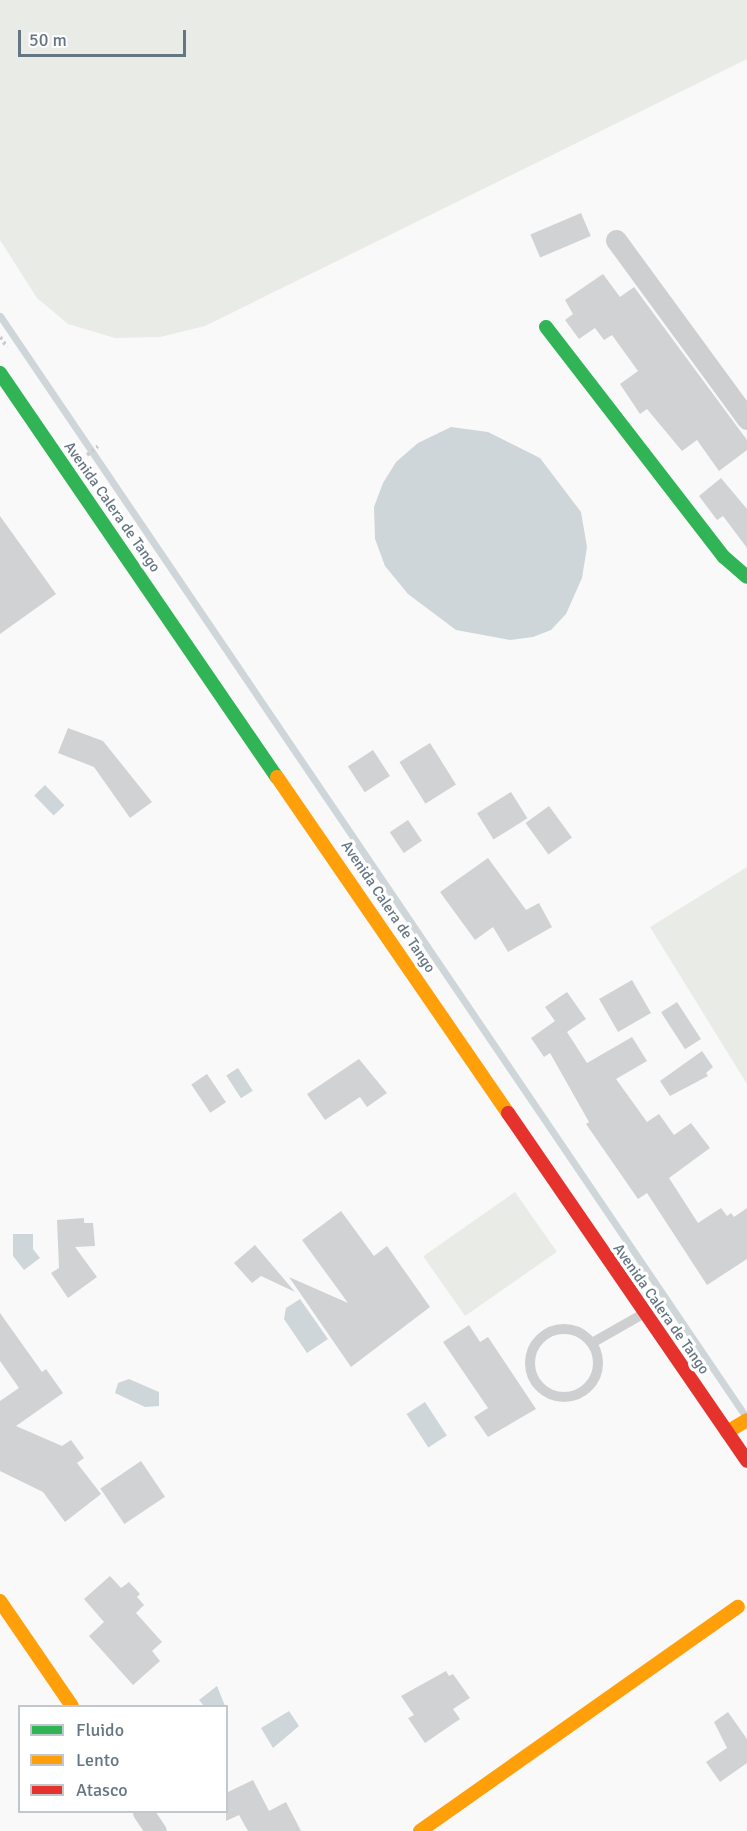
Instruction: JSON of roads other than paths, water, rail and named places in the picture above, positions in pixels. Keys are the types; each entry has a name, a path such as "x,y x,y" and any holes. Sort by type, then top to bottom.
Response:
{"main road":[{"path":"546,327 724,557 747,577"},
{"name":"Avenida Calera de Tango","path":"0,373 747,1461"},
{"path":"727,1432 744,1422"},
{"path":"0,1601 71,1705"},
{"path":"420,1831 738,1607"}],"street":[{"path":"616,240 747,419"},
{"path":"144,1813 156,1831"}],"lane":[{"path":"592,1344 644,1313"},
{"path":"571,1329 592,1344 598,1360 597,1372 581,1392 561,1397 549,1394 532,1376 530,1353 544,1334 571,1329"}],"waterway":[{"path":"0,316 744,1414"}]}
